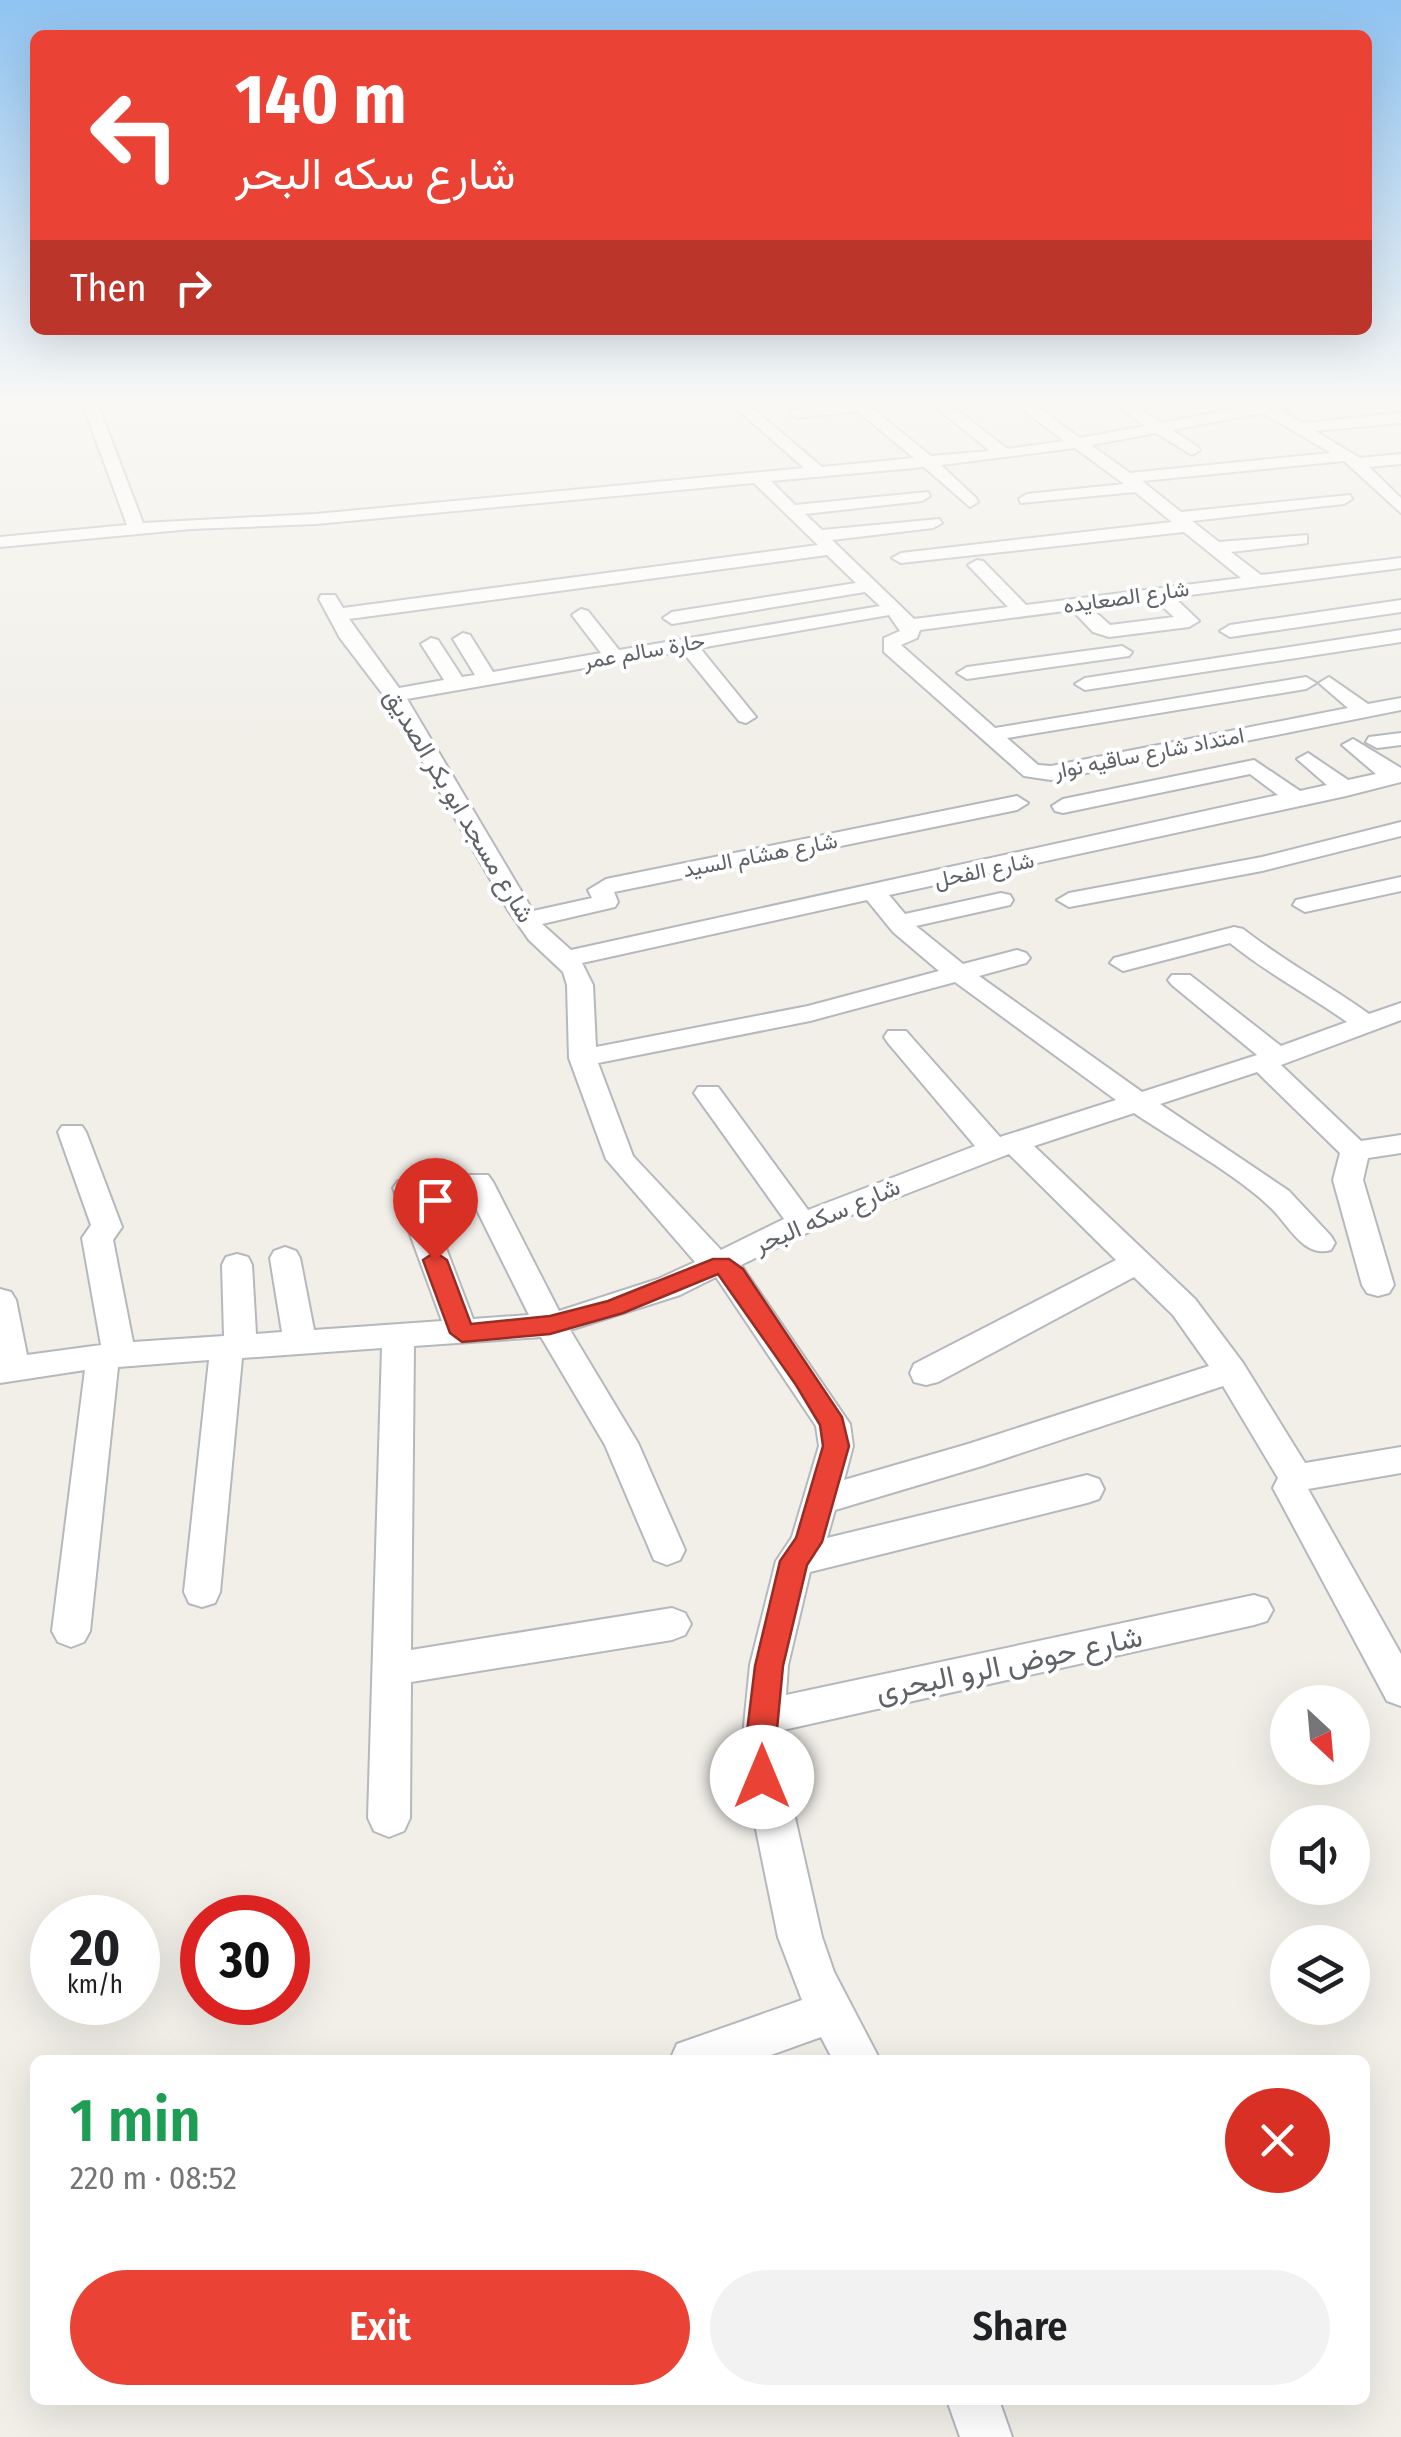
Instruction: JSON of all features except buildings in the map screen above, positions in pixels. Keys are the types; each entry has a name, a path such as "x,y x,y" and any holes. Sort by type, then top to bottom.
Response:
{"street":[{"path":"132,516 137,529"},
{"path":"0,542 340,516"},
{"path":"798,516 910,624"},
{"path":"1174,516 1254,579"},
{"path":"902,558 1069,546 1224,516"},
{"path":"824,542 934,523"},
{"path":"1216,548 1301,539"},
{"name":"شارع مسجد ابو بكر الصديق","path":"824,542 332,607 394,695 527,920 538,936 566,959 580,985 583,1058 620,1158 698,1249 734,1275 832,1424 836,1446 808,1542 794,1561 769,1666 762,1777 800,1938 830,2012 854,2055"},
{"name":"شارع الصعايده","path":"910,624 1401,563"},
{"path":"976,565 1022,611"},
{"path":"1100,582 1044,590 1109,631 1189,621 1157,592"},
{"path":"672,618 869,586"},
{"path":"967,598 984,615"},
{"path":"1230,631 1401,606"},
{"name":"حارة سالم عمر","path":"394,695 894,609"},
{"path":"581,615 613,656"},
{"name":"امتداد شارع ساقيه نوار","path":"910,624 910,634 890,642 891,648 1027,769 1038,773 1401,704"},
{"path":"1098,632 1148,674"},
{"path":"463,639 487,679"},
{"path":"1085,684 1378,639 1399,645"},
{"path":"431,644 456,684"},
{"path":"686,644 746,717"},
{"path":"967,674 1122,652"},
{"path":"1210,664 1242,692"},
{"path":"1329,683 1364,712"},
{"path":"988,735 1306,684"},
{"path":"1289,708 1307,723"},
{"path":"1163,722 1191,746"},
{"path":"1050,725 1096,765"},
{"path":"1378,742 1401,739"},
{"path":"1354,745 1390,778 1401,802"},
{"path":"1308,759 1346,788"},
{"path":"1063,806 1254,767 1299,800"},
{"name":"شارع الفحل","path":"566,959 1390,778"},
{"name":"شارع هشام السيد","path":"527,920 606,902 600,890 606,886 1017,802"},
{"path":"1069,900 1262,864 1401,829"},
{"path":"1305,905 1401,884"},
{"path":"875,894 900,923 958,974 1138,1103 1280,1198 1320,1243"},
{"path":"900,923 1001,900"},
{"path":"1123,963 1238,935 1281,971 1296,974 1365,1024"},
{"path":"583,1058 810,1014 1018,958"},
{"path":"1180,980 1270,1060 1355,1151"},
{"name":"شارع سكه البحر","path":"6,1370 111,1355 550,1325 615,1308 721,1264 802,1223 1004,1146 1270,1060 1401,1011"},
{"path":"897,1037 1004,1146 1184,1307 1231,1371 1296,1478"},
{"path":"708,1093 802,1223"},
{"path":"71,1630 111,1355 97,1238 107,1227 72,1132"},
{"path":"1355,1151 1401,1144"},
{"path":"1355,1151 1348,1180 1378,1285"},
{"path":"478,1182 550,1325 621,1443 666,1550"},
{"path":"408,1188 462,1333"},
{"path":"284,1258 300,1343"},
{"path":"926,1373 1137,1262"},
{"path":"202,1592 234,1348 238,1265"},
{"path":"0,1300 6,1370"},
{"path":"389,1818 398,1337"},
{"path":"818,1501 1004,1446 1231,1371"},
{"path":"1401,1460 1296,1478 1290,1488 1306,1523 1388,1644 1401,1689"},
{"path":"794,1561 1088,1489"},
{"name":"شارع حوض الرو البحرى","path":"764,1717 1254,1610"},
{"path":"392,1669 672,1624"},
{"path":"707,2055 830,2012"},
{"path":"975,2405 986,2437"}],"route":[{"path":"435,1260 462,1333 550,1325 615,1308 721,1264 734,1275 805,1379 832,1424 836,1446 808,1542 794,1561 769,1666 761,1740 762,1777"}]}
